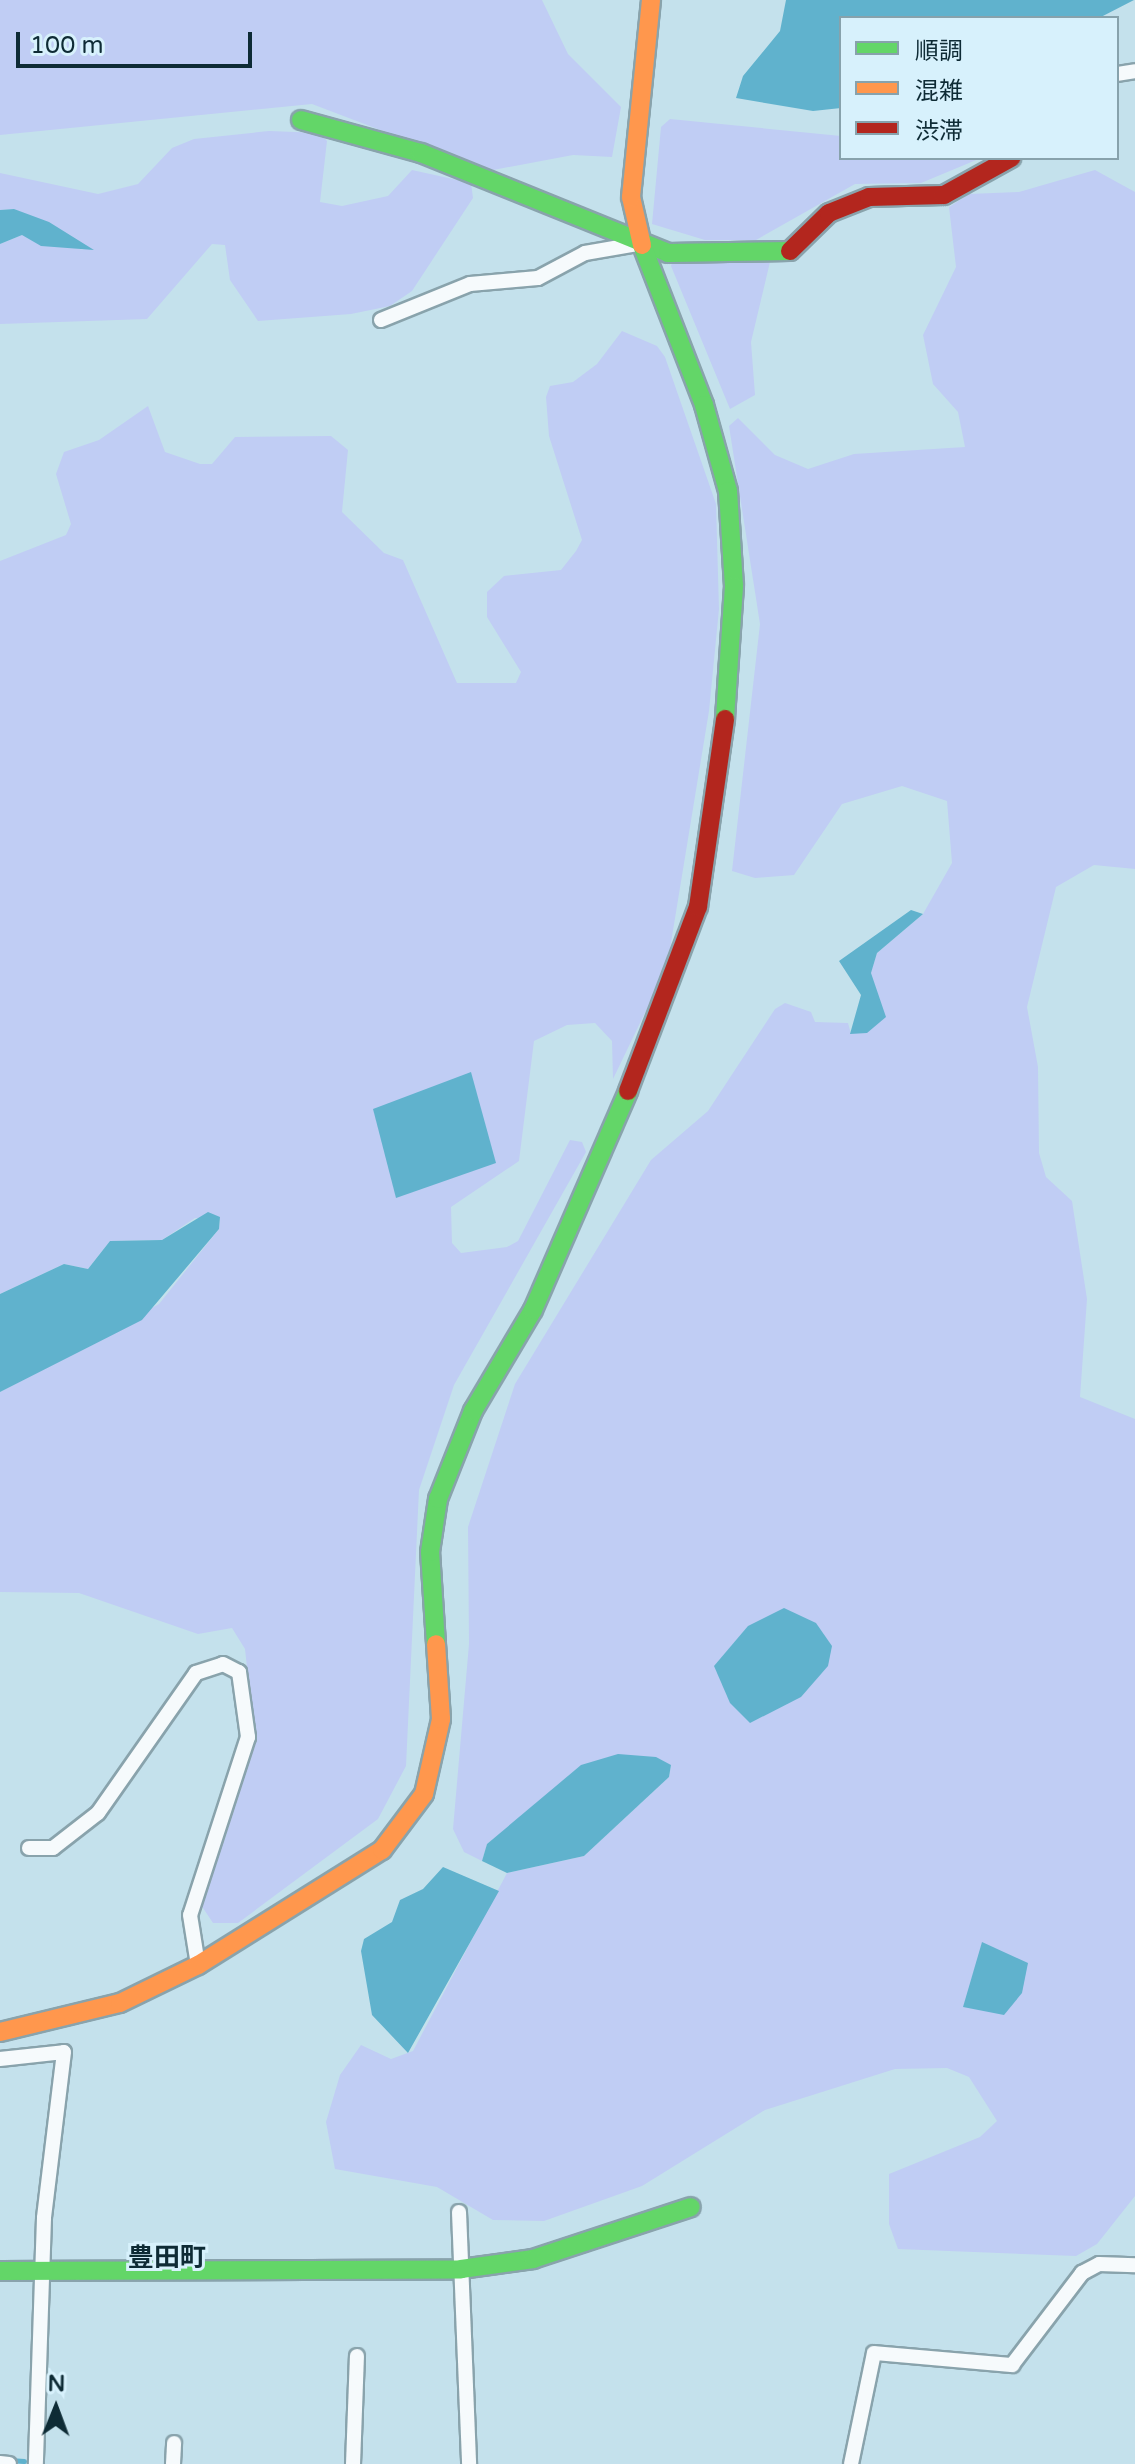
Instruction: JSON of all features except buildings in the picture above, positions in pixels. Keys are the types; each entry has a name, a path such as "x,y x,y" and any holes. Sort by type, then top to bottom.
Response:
{"street":[{"path":"0,2032 120,2003 198,1965 382,1850 424,1794 441,1719 430,1552 450,1460 552,1267 656,1027 698,907 720,789 732,537 718,449 641,244 631,197 651,0"},
{"path":"301,120 421,153 668,253 780,256 802,245 829,213 869,197 944,195 1007,160"},
{"path":"381,320 470,284 538,278 585,253 641,244"},
{"path":"29,1848 53,1848 98,1813 196,1673 223,1664 239,1672 248,1737 190,1915 198,1965"},
{"path":"0,2059 64,2052 41,2271 36,2464"},
{"path":"0,2271 461,2269 533,2259 691,2207"},
{"path":"459,2212 469,2464"},
{"path":"851,2464 874,2353 1012,2365 1082,2273 1099,2264 1135,2265"},
{"path":"353,2464 357,2356"},
{"path":"173,2464 174,2443"},
{"path":"0,2463 9,2464"}],"shaded area":[{"path":"0,0 542,0 568,54 621,107 612,157 573,155 488,171 312,104 0,135"},
{"path":"786,0 1134,0 1103,16 839,16 839,108 813,111 736,98 743,76 780,31"},
{"path":"670,119 839,136 839,160 976,160 921,183 855,184 756,240 705,240 652,224 661,127"},
{"path":"269,131 320,133 327,141 320,202 342,206 388,196 412,170 471,183 473,198 412,291 390,306 351,314 258,321 230,280 225,245 212,244 147,319 0,324 0,244 22,235 84,250 14,209 0,210 0,173 98,194 138,184 172,148 194,139"},
{"path":"1095,170 1135,192 1135,869 1094,865 1056,887 1027,1007 1038,1067 1039,1153 1046,1177 1072,1201 1087,1299 1080,1397 1135,1419 1135,2196 1097,2244 1076,2256 898,2249 889,2224 889,2174 980,2137 997,2121 969,2077 947,2068 895,2069 765,2110 642,2186 544,2221 493,2220 437,2187 335,2169 326,2122 340,2075 361,2045 391,2059 413,2051 507,1873 584,1856 669,1777 671,1765 531,1810 487,1844 482,1861 464,1852 453,1829 469,1644 468,1527 515,1384 651,1160 708,1111 775,1009 785,1003 811,1012 815,1022 848,1023 851,1034 877,953 923,914 952,863 947,801 902,786 842,804 794,875 755,878 732,871 760,624 729,426 738,418 775,455 808,469 854,454 965,447 958,412 933,384 923,335 956,267 949,207 969,194 1019,192"},
{"path":"14,209 49,222 94,250 41,246 22,235 0,244 0,210"},
{"path":"674,257 770,262 751,342 755,395 730,409 671,266"},
{"path":"622,331 657,346 665,357 716,504 719,609 709,711 667,967 613,1079 612,1041 595,1023 567,1025 534,1041 519,1161 451,1207 452,1243 461,1253 507,1247 518,1241 570,1140 582,1142 586,1152 454,1385 419,1490 406,1766 378,1819 238,1923 213,1923 199,1902 226,1836 252,1713 245,1649 232,1628 198,1634 79,1593 0,1592 0,1392 159,1304 219,1229 220,1218 195,1218 162,1240 110,1241 88,1269 64,1264 0,1294 0,561 66,535 71,524 56,474 64,452 99,440 148,406 165,452 200,464 212,464 235,437 331,436 348,450 342,512 384,553 403,560 457,683 516,683 521,672 487,617 487,592 504,576 561,570 582,540 549,436 546,397 550,386 573,382 597,364"},
{"path":"911,910 923,914 877,953 871,973 886,1017 867,1033 850,1034 861,995 839,961"},
{"path":"471,1072 496,1163 396,1198 373,1109"},
{"path":"208,1212 220,1217 219,1229 142,1320 0,1392 0,1294 64,1264 88,1269 110,1241 162,1240"},
{"path":"784,1608 816,1623 832,1646 828,1666 801,1697 750,1723 730,1703 714,1666 748,1626"},
{"path":"618,1754 656,1757 671,1765 669,1777 584,1856 507,1873 482,1861 487,1844 581,1765"},
{"path":"443,1867 499,1891 408,2053 372,2015 361,1951 364,1939 392,1922 400,1900 423,1889"},
{"path":"982,1942 1028,1963 1022,1993 1004,2015 963,2007"}],"waterway":[{"path":"9,2460 24,2461"}],"traffic: fast":[{"path":"301,120 421,153 668,253 790,251"},
{"path":"642,245 704,405 728,491 734,586 725,719"},
{"path":"436,1644 430,1552 438,1499 473,1411 533,1310 628,1091"},
{"path":"0,2271 461,2269 533,2259 691,2207"}],"traffic: slow":[{"path":"642,245 631,197 651,0"},
{"path":"0,2032 120,2003 198,1965 382,1850 424,1794 441,1719 436,1644"}],"traffic: jam":[{"path":"790,251 829,213 869,197 944,195 1007,160"},
{"path":"628,1091 698,907 725,719"}],"district":[{"name":"豊田町","path":"167,2258"}]}
